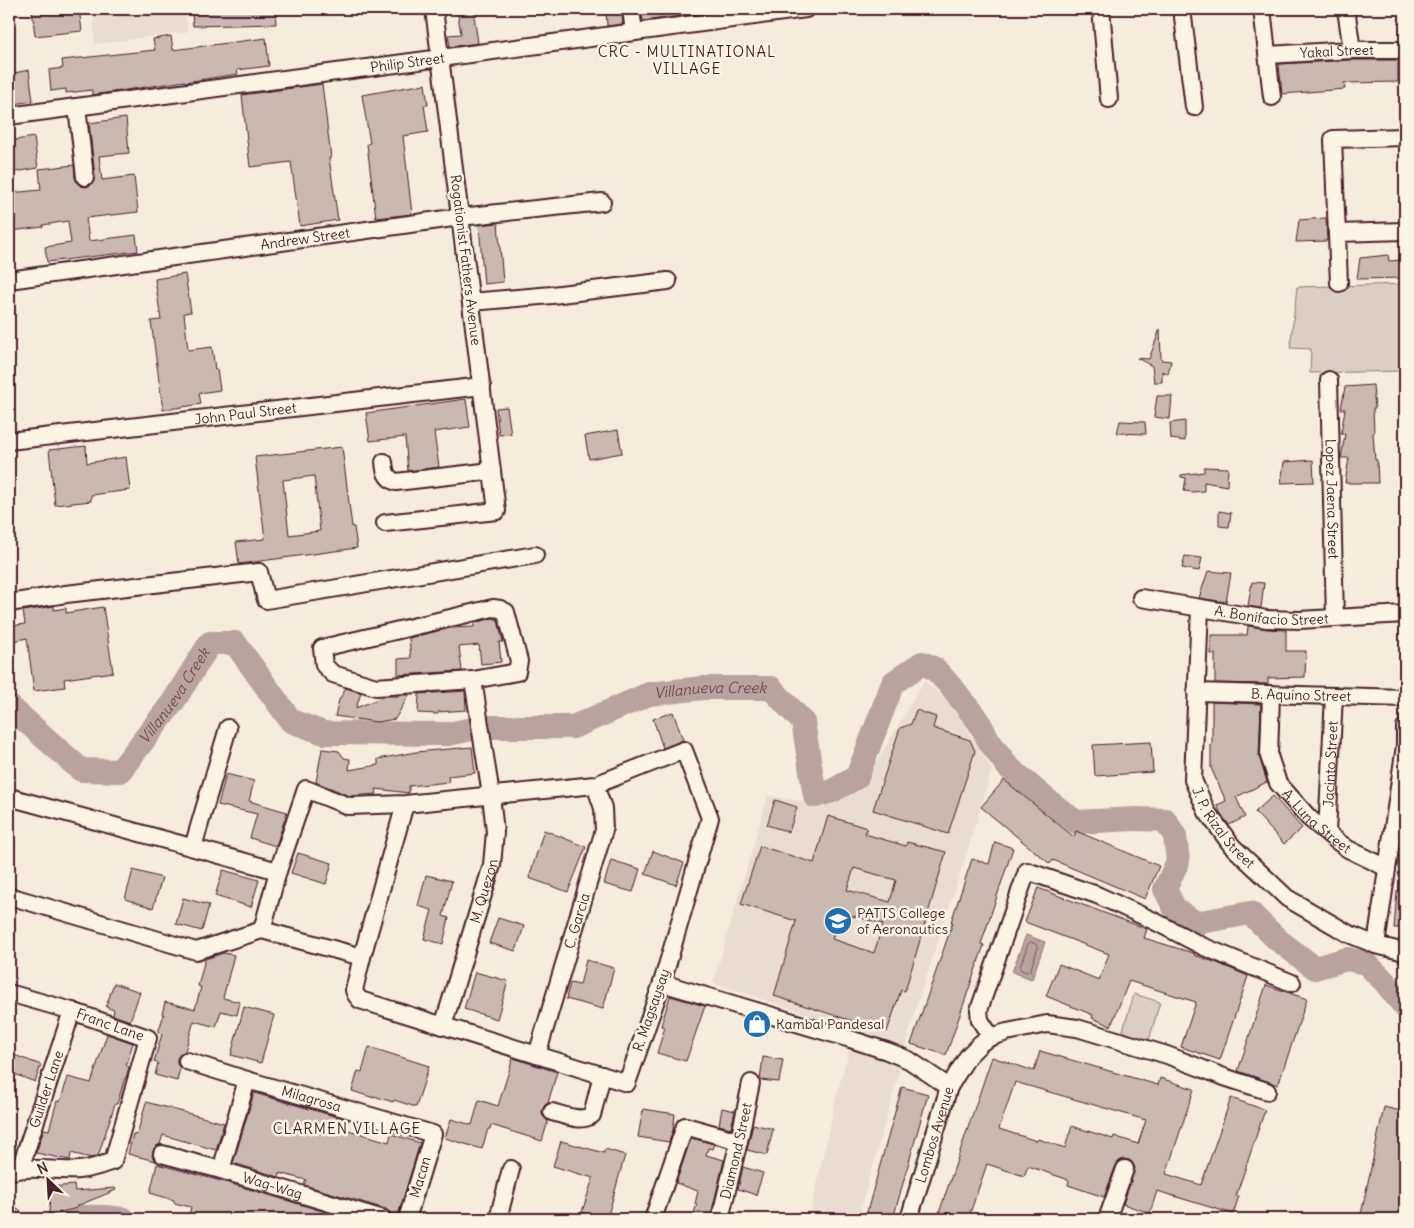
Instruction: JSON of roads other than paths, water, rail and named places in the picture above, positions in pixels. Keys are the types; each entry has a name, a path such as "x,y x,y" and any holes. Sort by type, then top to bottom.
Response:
{"street":[{"name":"Rogationist Fathers Avenue","path":"385,523 497,511 434,9"},
{"path":"631,9 634,32"},
{"name":"Philip Street","path":"9,116 806,9"},
{"path":"1101,9 1109,99"},
{"path":"1182,9 1194,107"},
{"path":"1262,9 1272,97"},
{"path":"1346,9 1352,50"},
{"name":"Yakal Street","path":"1268,55 1352,50 1405,50"},
{"path":"77,107 85,177"},
{"path":"1338,283 1333,139 1405,137"},
{"name":"Andrew Street","path":"9,280 460,217 602,202"},
{"path":"1337,233 1405,230"},
{"path":"471,302 552,295 668,281"},
{"name":"Lopez Jaena Street","path":"1329,380 1335,618"},
{"name":"John Paul Street","path":"9,441 482,386"},
{"path":"384,462 386,474 390,480 396,482 492,471"},
{"path":"9,603 66,594 259,572 266,600 534,555"},
{"name":"A. Bonifacio Street","path":"1141,598 1267,619 1299,620 1405,614"},
{"path":"493,608 500,609 506,612 520,661 519,667 517,672 474,680 376,687 333,674 324,665 322,648 493,608"},
{"name":"J. P. Rizal Street","path":"1200,608 1194,780 1207,812 1232,846 1287,898 1349,934 1376,945 1405,952"},
{"name":"M. Quezon","path":"443,1026 492,865 494,832 491,795 474,680"},
{"name":"B. Aquino Street","path":"1196,692 1405,698"},
{"name":"A. Luna Street","path":"1271,694 1269,756 1278,783 1309,818 1348,849 1387,868"},
{"name":"Jacinto Street","path":"1327,832 1334,696"},
{"path":"1376,945 1405,746 1405,727"},
{"path":"193,847 228,728"},
{"name":"R. Magsaysay","path":"278,872 306,789 348,806 405,804 594,785 684,750 710,818 662,983 627,1083 360,1000 356,995 354,990 362,957 405,804"},
{"name":"C. Garcia","path":"537,1055 604,830 603,808 594,785"},
{"path":"9,800 9,797 278,872 262,930"},
{"path":"991,1037 980,1020 979,1010 1027,871 1097,895 1154,921 1202,946 1292,983"},
{"path":"9,896 196,951 262,930 362,957"},
{"name":"Lombos Avenue","path":"662,983 887,1051 909,1060 949,1087 909,1219"},
{"name":"Franc Lane","path":"9,993 72,1011 148,1038 113,1161 96,1168 78,1170 14,1170"},
{"name":"Guilder Lane","path":"14,1170 72,1011"},
{"path":"949,1087 968,1056 981,1043 991,1037 1007,1032 1047,1024 1077,1028 1168,1055 1224,1077 1267,1091"},
{"name":"Milagrosa","path":"187,1061 433,1134"},
{"path":"552,1112 586,1119 592,1115 602,1075"},
{"path":"221,1170 247,1080"},
{"name":"Diamond Street","path":"720,1219 740,1141 751,1084"},
{"path":"653,1219 685,1126 740,1141"},
{"name":"Macan","path":"408,1219 433,1134"},
{"name":"Wag-Wag","path":"162,1154 383,1219"},
{"path":"498,1219 511,1169"},
{"path":"1107,1219 1125,1169"}],"water":[{"path":"1026,935 1045,942 1032,979 1012,972"}],"waterway":[{"name":"Villanueva Creek","path":"9,706 81,770 120,771 173,702 210,643 235,643 291,721 324,733 448,734 483,727 573,727 649,694 703,688 771,688 803,722 815,796 832,791 857,777 893,683 922,663 935,669 954,690 979,722 989,741 1008,767 1076,822 1135,819 1165,820 1175,836 1178,861 1165,889 1175,909 1196,923 1250,913 1278,940 1315,968 1347,959 1366,963 1384,981 1405,1007"},
{"path":"64,1219 79,1217 124,1219"}],"place":[{"name":"PATTS College of Aeronautics","path":"838,921"},
{"name":"Kambal Pandesal","path":"757,1024"}],"district":[{"name":"CRC - MULTINATIONAL VILLAGE","path":"687,60"},
{"name":"CLARMEN VILLAGE","path":"347,1129"}]}
